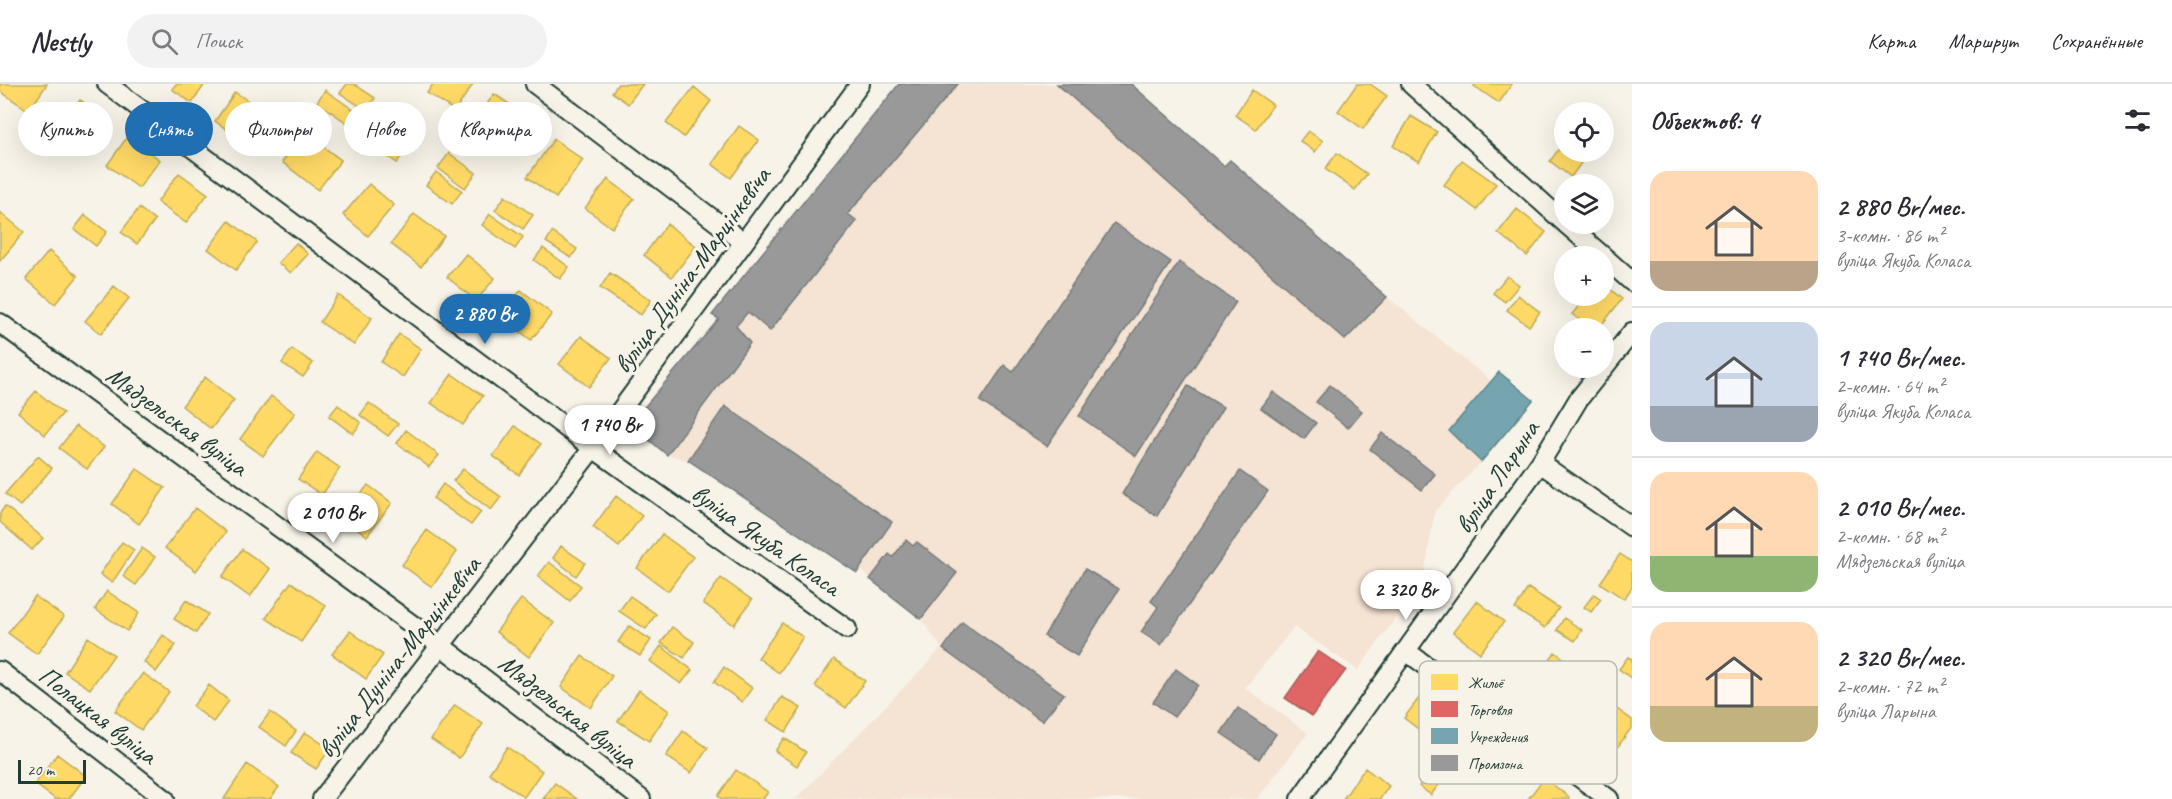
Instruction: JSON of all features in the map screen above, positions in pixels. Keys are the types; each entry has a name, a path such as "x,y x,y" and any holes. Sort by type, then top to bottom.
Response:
{"street":[{"name":"вуліца Якуба Коласа","path":"107,84 593,448 847,629"},
{"path":"535,84 743,242"},
{"name":"вуліца Дуніна-Марцінкевіча","path":"322,799 593,448 860,84"},
{"path":"1411,84 1554,213"},
{"path":"1577,234 1591,246"},
{"path":"1614,266 1632,282"},
{"name":"Мядзельская вуліца","path":"0,323 440,645 641,799"},
{"name":"вуліца Ларына","path":"1300,799 1540,463 1578,400 1632,332"},
{"path":"1540,463 1632,527"},
{"path":"1406,651 1420,661"},
{"name":"Полацкая вуліца","path":"0,671 165,799"},
{"path":"1588,784 1609,799"}],"shaded area":[{"path":"899,84 1131,84 1224,165 1230,160 1387,297 1491,381 1499,372 1533,400 1481,462 1435,511 1423,580 1358,670 1294,627 1245,688 1308,733 1257,799 796,799 942,648 921,619 860,569 857,573 688,460 667,455 630,424 718,319 712,314"}],"building: Жильё":[{"path":"0,84 47,84 35,102 18,103 0,91"},
{"path":"176,84 205,84 193,102 172,89"},
{"path":"347,84 354,84 375,98 373,102 354,102 340,93"},
{"path":"433,84 473,84 461,102 441,102 427,93"},
{"path":"618,84 643,84 628,104 612,92"},
{"path":"1357,84 1370,84 1387,96 1363,129 1338,111"},
{"path":"1475,84 1512,84 1499,103 1474,86"},
{"path":"694,87 711,101 684,137 666,123"},
{"path":"325,90 344,103 344,121 332,112 332,102 317,102"},
{"path":"1252,90 1273,105 1256,129 1235,115"},
{"path":"235,92 250,102 228,102"},
{"path":"494,94 506,102 488,102"},
{"path":"225,106 225,128 215,121"},
{"path":"1411,116 1437,132 1419,162 1393,146"},
{"path":"739,126 759,140 731,178 712,164"},
{"path":"1308,131 1323,141 1315,152 1300,141"},
{"path":"554,139 583,160 556,198 527,177 542,156 552,156"},
{"path":"125,140 125,156 155,156 160,160 139,188 107,165"},
{"path":"332,153 341,160 318,190 282,162 287,156 332,156"},
{"path":"1337,153 1367,174 1355,190 1325,169"},
{"path":"387,156 401,156 397,163"},
{"path":"447,156 453,156 476,173 465,188 438,168"},
{"path":"1554,156 1554,162 1582,162 1573,174 1567,174 1550,161"},
{"path":"1462,160 1496,184 1477,210 1444,185"},
{"path":"436,172 462,191 452,204 426,185"},
{"path":"179,173 208,194 186,223 157,202"},
{"path":"608,179 634,199 612,228 585,208"},
{"path":"369,184 394,205 368,236 343,215"},
{"path":"505,196 533,215 523,229 495,210"},
{"path":"139,208 155,220 137,244 121,232"},
{"path":"1517,209 1546,232 1527,256 1498,233"},
{"path":"0,212 24,232 0,261"},
{"path":"414,214 444,236 421,267 391,244"},
{"path":"490,214 523,237 515,249 482,225"},
{"path":"85,215 107,232 96,246 74,229"},
{"path":"229,221 257,242 236,270 208,249"},
{"path":"667,224 696,246 672,277 644,255"},
{"path":"552,232 577,249 571,258 546,242"},
{"path":"296,243 308,254 291,273 278,263"},
{"path":"543,248 569,267 560,279 534,260"},
{"path":"49,251 78,276 55,304 26,279"},
{"path":"466,254 495,278 476,301 447,277"},
{"path":"610,273 651,300 641,315 600,288"},
{"path":"1507,276 1519,285 1505,302 1493,293"},
{"path":"114,286 129,298 101,334 85,321"},
{"path":"521,290 552,314 531,340 500,316"},
{"path":"1614,292 1622,299 1607,318 1577,318 1572,314 1579,306 1614,306"},
{"path":"338,295 372,318 354,345 320,322"},
{"path":"1518,295 1540,312 1529,326 1507,310"},
{"path":"399,334 421,349 403,377 381,362"},
{"path":"581,336 611,358 589,387 559,364"},
{"path":"292,349 313,363 303,377 282,363"},
{"path":"452,374 483,396 463,425 431,403"},
{"path":"205,377 234,400 211,429 182,406"},
{"path":"36,391 63,413 45,435 18,412"},
{"path":"271,396 295,413 263,456 240,439"},
{"path":"369,403 398,424 388,436 360,415"},
{"path":"338,405 361,423 353,434 329,416"},
{"path":"76,426 104,447 87,469 59,448"},
{"path":"515,426 541,444 519,475 493,456"},
{"path":"406,430 439,455 429,467 397,443"},
{"path":"317,452 340,468 322,495 298,479"},
{"path":"38,456 52,468 20,506 5,494"},
{"path":"137,469 165,488 139,524 112,504"},
{"path":"463,469 501,497 491,510 453,481"},
{"path":"443,484 481,512 471,525 433,498"},
{"path":"368,485 392,503 367,536 343,517"},
{"path":"616,496 642,516 619,547 593,527"},
{"path":"5,506 43,538 32,550 0,522 0,513"},
{"path":"195,508 226,532 196,571 165,548"},
{"path":"427,530 457,552 432,587 402,565"},
{"path":"662,534 693,557 668,591 637,568"},
{"path":"122,542 134,550 112,583 100,574"},
{"path":"561,546 585,563 576,576 553,558"},
{"path":"142,548 155,557 136,585 123,576"},
{"path":"242,549 270,569 250,597 222,577"},
{"path":"1620,554 1632,562 1632,587 1624,599 1600,583"},
{"path":"549,562 581,586 570,601 538,576"},
{"path":"721,578 752,600 734,625 703,603"},
{"path":"291,582 326,606 301,642 266,618"},
{"path":"1528,588 1559,608 1545,628 1515,609"},
{"path":"107,591 139,613 127,631 95,609"},
{"path":"1594,594 1601,599 1591,612 1584,607"},
{"path":"35,596 64,617 37,654 8,633"},
{"path":"630,596 656,614 646,629 619,611"},
{"path":"521,599 554,623 529,657 496,632"},
{"path":"186,600 208,614 196,633 174,619"},
{"path":"1477,601 1504,622 1480,653 1453,632"},
{"path":"1564,618 1582,630 1575,641 1557,630"},
{"path":"782,623 803,637 779,673 758,658"},
{"path":"629,626 651,640 640,656 618,642"},
{"path":"672,627 694,642 684,658 661,643"},
{"path":"350,631 383,655 366,679 332,654"},
{"path":"163,635 176,645 156,672 144,662"},
{"path":"88,637 114,655 90,689 65,672"},
{"path":"661,646 692,670 681,684 650,661"},
{"path":"1555,652 1567,661 1549,661"},
{"path":"582,656 612,676 591,708 561,687"},
{"path":"1628,657 1632,659 1632,679 1619,669"},
{"path":"834,659 865,681 846,708 815,686"},
{"path":"724,667 752,688 742,702 714,682"},
{"path":"143,673 169,692 141,730 115,711"},
{"path":"209,685 229,701 213,722 193,706"},
{"path":"639,690 669,711 649,741 618,721"},
{"path":"782,697 801,708 786,732 767,720"},
{"path":"1419,698 1419,730 1404,718"},
{"path":"455,705 483,724 459,758 431,739"},
{"path":"1617,709 1632,720 1632,727 1617,748"},
{"path":"270,712 296,731 286,746 259,727"},
{"path":"683,731 708,748 691,773 666,756"},
{"path":"305,732 330,749 316,769 291,753"},
{"path":"784,738 806,752 797,766 775,751"},
{"path":"507,747 542,771 524,797 489,773"},
{"path":"57,754 86,776 69,799 55,799 35,784"},
{"path":"247,764 279,787 270,799 224,799"},
{"path":"1365,768 1389,786 1380,799 1343,799"},
{"path":"736,770 768,792 763,799 722,799 718,796"},
{"path":"555,783 577,799 543,799"},
{"path":"1420,784 1439,784 1431,795 1419,786"},
{"path":"1539,784 1552,784 1569,797 1568,799 1528,799"}],"building: Торговля":[{"path":"1318,651 1346,670 1312,716 1285,698"}],"building: Учреждения":[{"path":"1499,372 1533,400 1481,462 1449,431"}],"building: Промзона":[{"path":"899,84 958,84 848,214 857,221 770,331 748,312 736,326 750,343 667,455 630,424 719,319 712,315"},
{"path":"1057,84 1131,84 1224,166 1230,160 1387,297 1345,340"},
{"path":"1114,223 1171,262 1047,446 980,401 1004,365 1013,372"},
{"path":"1179,262 1236,302 1136,456 1079,416"},
{"path":"1330,385 1362,411 1348,428 1316,402"},
{"path":"1188,386 1223,407 1157,516 1122,494"},
{"path":"1273,392 1316,423 1304,439 1261,408"},
{"path":"725,406 892,522 857,573 688,460"},
{"path":"1382,433 1435,474 1422,490 1370,449"},
{"path":"1240,471 1268,491 1161,645 1141,632 1158,607 1151,601"},
{"path":"906,540 913,546 917,542 957,573 921,619 870,579 889,554 893,557"},
{"path":"1085,569 1119,589 1077,656 1044,636"},
{"path":"1391,572 1411,588 1395,608 1375,592"},
{"path":"962,622 1064,694 1042,721 943,649"},
{"path":"1176,669 1198,685 1174,717 1153,702"},
{"path":"1238,708 1276,734 1259,759 1221,733"}]}
